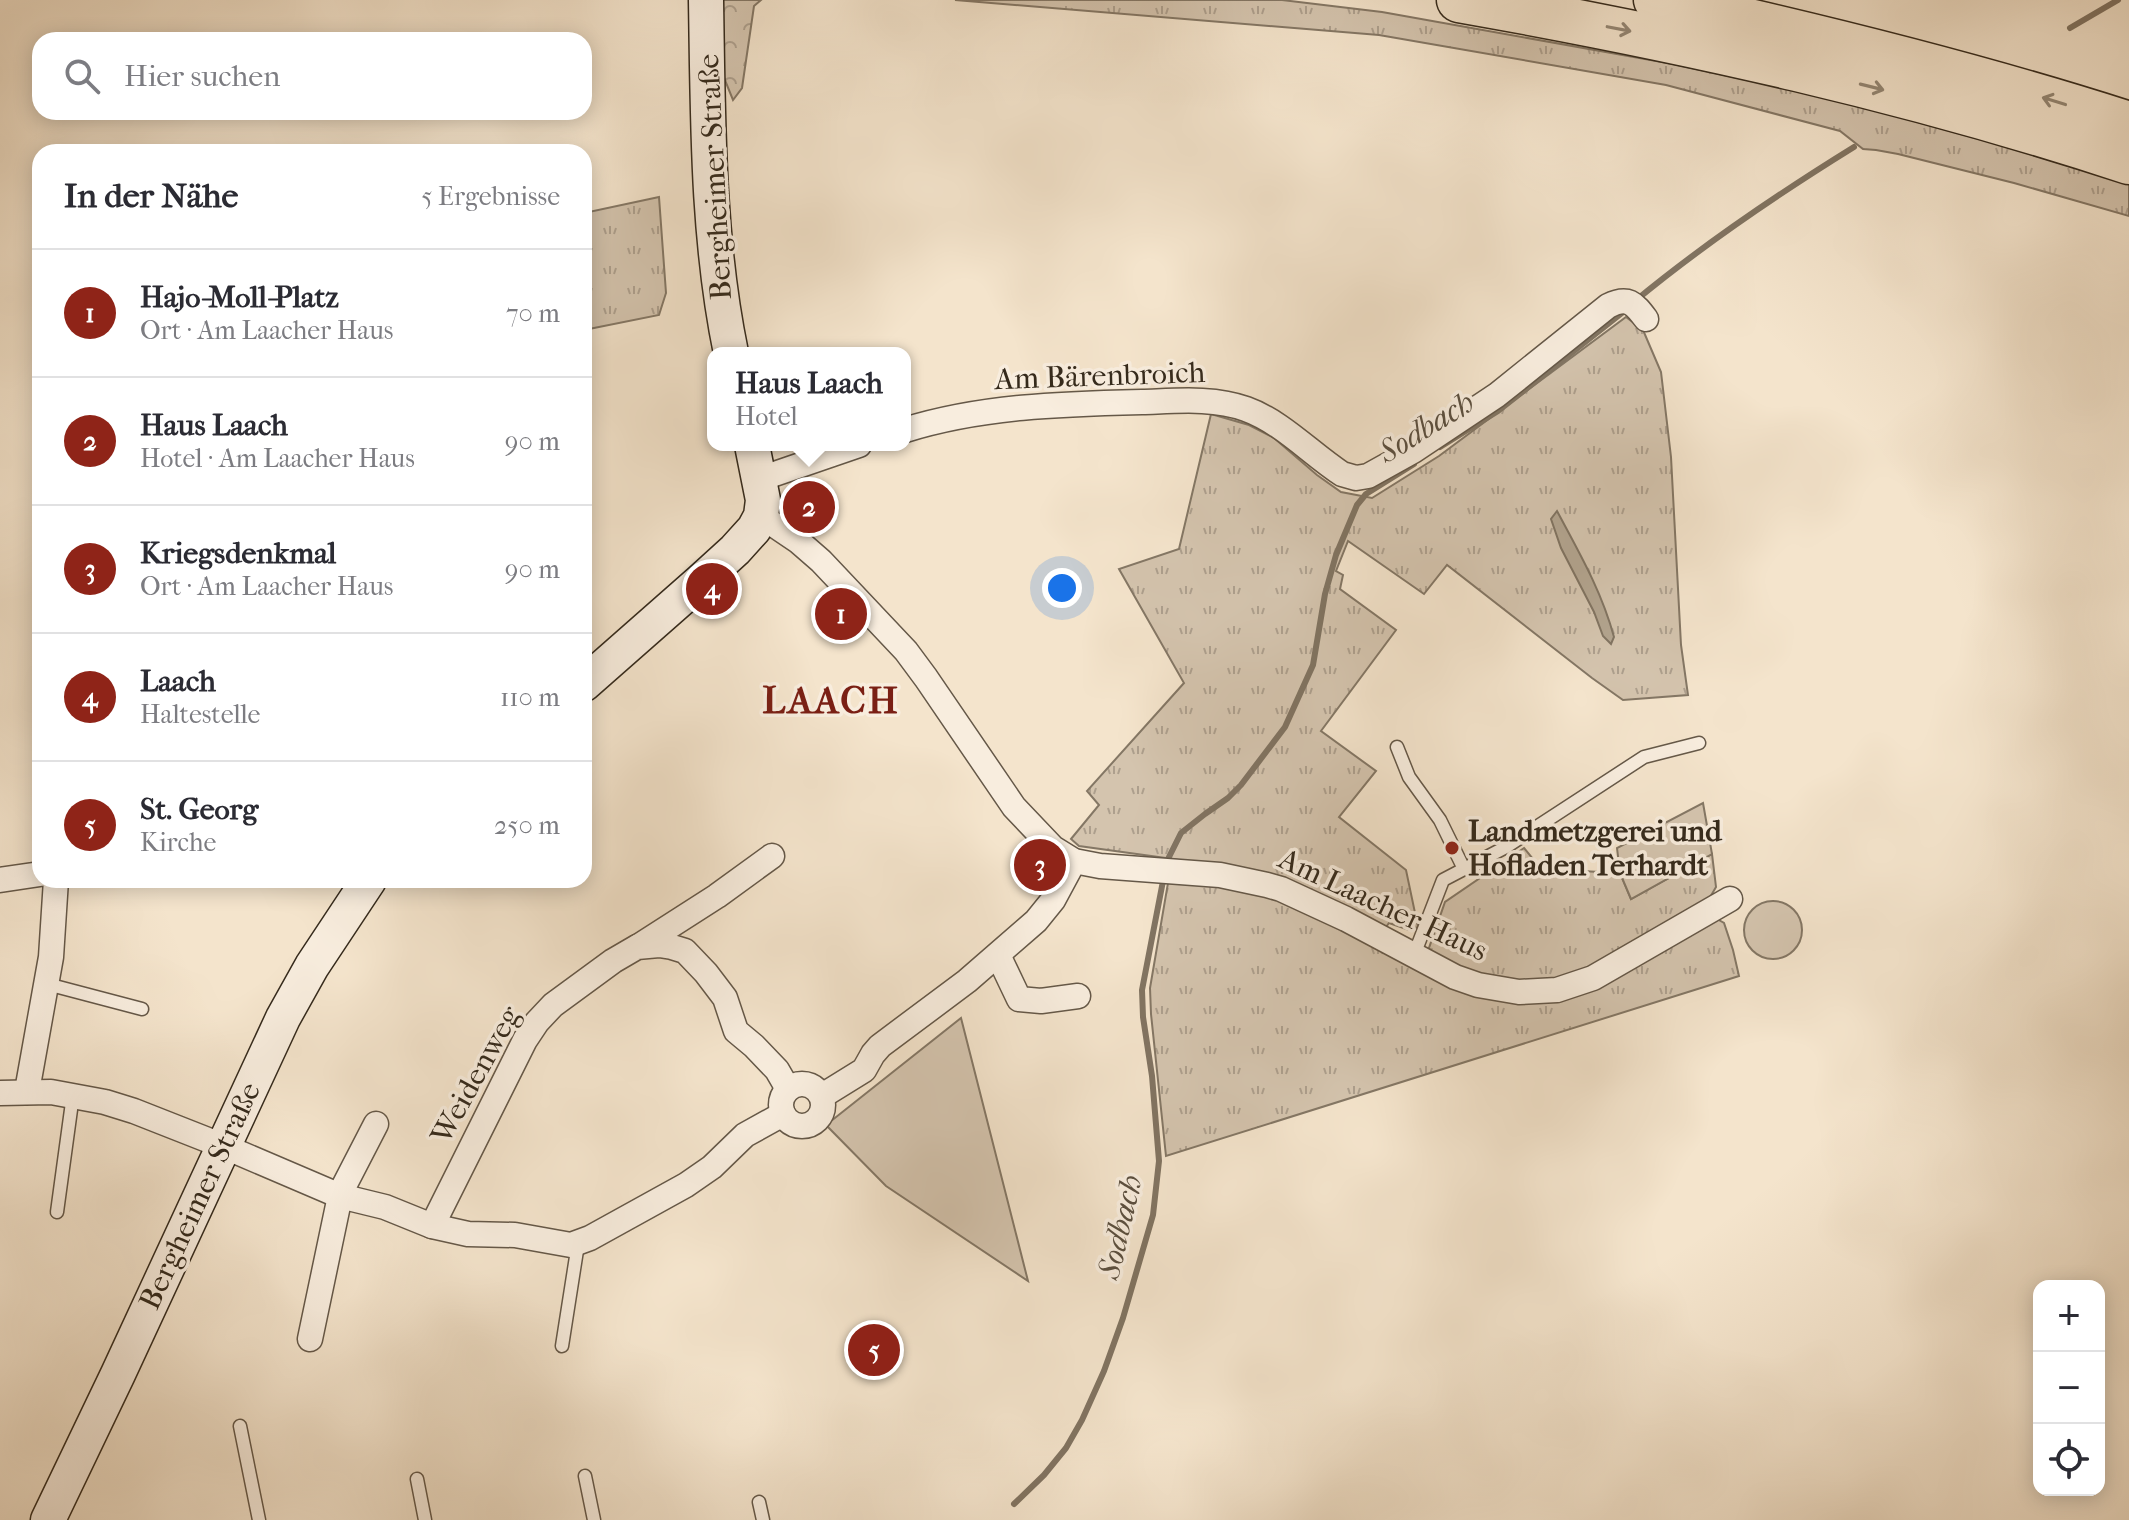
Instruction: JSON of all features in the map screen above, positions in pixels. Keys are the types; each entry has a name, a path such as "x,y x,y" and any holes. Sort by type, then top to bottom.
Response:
{"highway":[{"path":"1459,0 1605,26 1768,61 1958,110 2129,162"},
{"path":"1656,0 1896,56 2129,124"}],"street":[{"name":"Bergheimer Straße","path":"706,0 714,238 730,347"},
{"name":"Am Bärenbroich","path":"911,428 959,416 1022,407 1170,401 1223,403 1242,407 1265,418 1342,474 1364,477 1413,451 1490,401 1608,306 1622,301 1638,309"},
{"path":"592,677 751,533 761,516 763,500 753,451"},
{"path":"760,479 842,451"},
{"name":"Am Laacher Haus","path":"761,516 821,561 906,651 1014,807 1053,848 1074,861 1253,881 1281,889 1442,971 1478,985 1519,992 1557,990 1604,973 1730,899"},
{"name":"Weidenweg","path":"432,1226 525,1040 537,1022 577,986 717,896 772,856"},
{"path":"822,1096 858,1075 880,1046 998,955 1043,913 1074,861"},
{"path":"0,880 32,875"},
{"path":"27,1091 47,984 55,926 56,888"},
{"name":"Bergheimer Straße","path":"48,1520 294,997 364,888"},
{"path":"637,947 666,946 690,956 725,998 736,1031 781,1075 788,1089"},
{"path":"998,955 1019,999 1041,1001 1078,996"},
{"path":"794,1085 813,1086 822,1096 821,1115 812,1124 792,1124 783,1114 781,1100 794,1085"},
{"path":"0,1093 27,1091 73,1095 120,1106 340,1196 385,1207 432,1226 468,1234 515,1235 564,1244 578,1244 695,1179 719,1162 745,1135 783,1114"},
{"path":"310,1339 340,1196 376,1124"}],"lane":[{"path":"1414,955 1443,880 1506,847 1644,757 1699,743"},
{"path":"1397,747 1409,777 1440,820 1464,869"},
{"path":"47,984 142,1009"},
{"path":"57,1212 73,1095"},
{"path":"562,1346 578,1244"},
{"path":"240,1426 259,1520"},
{"path":"585,1476 594,1520"},
{"path":"417,1479 425,1520"},
{"path":"759,1502 763,1520"}],"green space":[{"path":"720,0 761,0 754,6 742,88 733,100 720,68"},
{"path":"955,0 1282,0 1382,12 1673,64 1838,100 2129,184 2129,216 2014,183 1898,154 1863,149 1840,131 1666,85 1379,35"},
{"path":"659,197 666,293 659,315 592,328 592,211"},
{"path":"1626,317 1643,330 1661,372 1671,457 1681,645 1688,695 1623,700 1447,565 1424,594 1348,541 1336,571 1343,575 1340,589 1396,630 1321,731 1376,771 1339,817 1406,870 1418,927 1409,930 1389,923 1386,927 1260,875 1079,846 1071,839 1099,805 1087,791 1184,683 1119,569 1179,549 1211,414 1249,425 1274,438 1341,492 1372,498 1439,456"},
{"path":"1703,803 1712,854 1631,899 1620,873 1617,848"},
{"path":"1524,848 1541,869 1620,873 1631,899 1712,854 1716,887 1709,899 1573,979 1525,987 1437,962 1429,948 1445,902"},
{"path":"1169,877 1248,886 1511,997 1717,919 1724,923 1739,976 1166,1156 1150,988"},
{"path":"1773,901 1793,910 1802,930 1793,950 1773,959 1753,950 1744,930 1753,910"},
{"path":"961,1018 1028,1281 886,1186 826,1125"}],"shaded area":[{"path":"1557,511 1603,604 1614,637 1611,644 1603,636 1561,548 1551,519"}],"waterway":[{"name":"Sodbach","path":"2070,28 2118,0"},
{"name":"Sodbach","path":"1635,301 1742,220 1854,147"},
{"name":"Sodbach","path":"1440,447 1498,411 1627,309"},
{"name":"Sodbach","path":"1168,859 1181,833 1241,785 1285,727 1313,665 1325,594 1336,555 1357,505 1366,494 1414,464"},
{"name":"Sodbach","path":"1014,1504 1066,1448 1082,1420 1123,1318 1153,1215 1159,1161 1142,990 1163,881"}],"place":[{"name":"Haus Laach","path":"809,507"},
{"name":"Laach","path":"712,589"},
{"name":"Hajo-Moll-Platz","path":"841,614"},
{"name":"Landmetzgerei und Hofladen Terhardt","path":"1452,848"},
{"name":"Kriegsdenkmal","path":"1040,865"},
{"name":"St. Georg","path":"874,1350"}],"district":[{"name":"LAACH","path":"831,700"}]}
